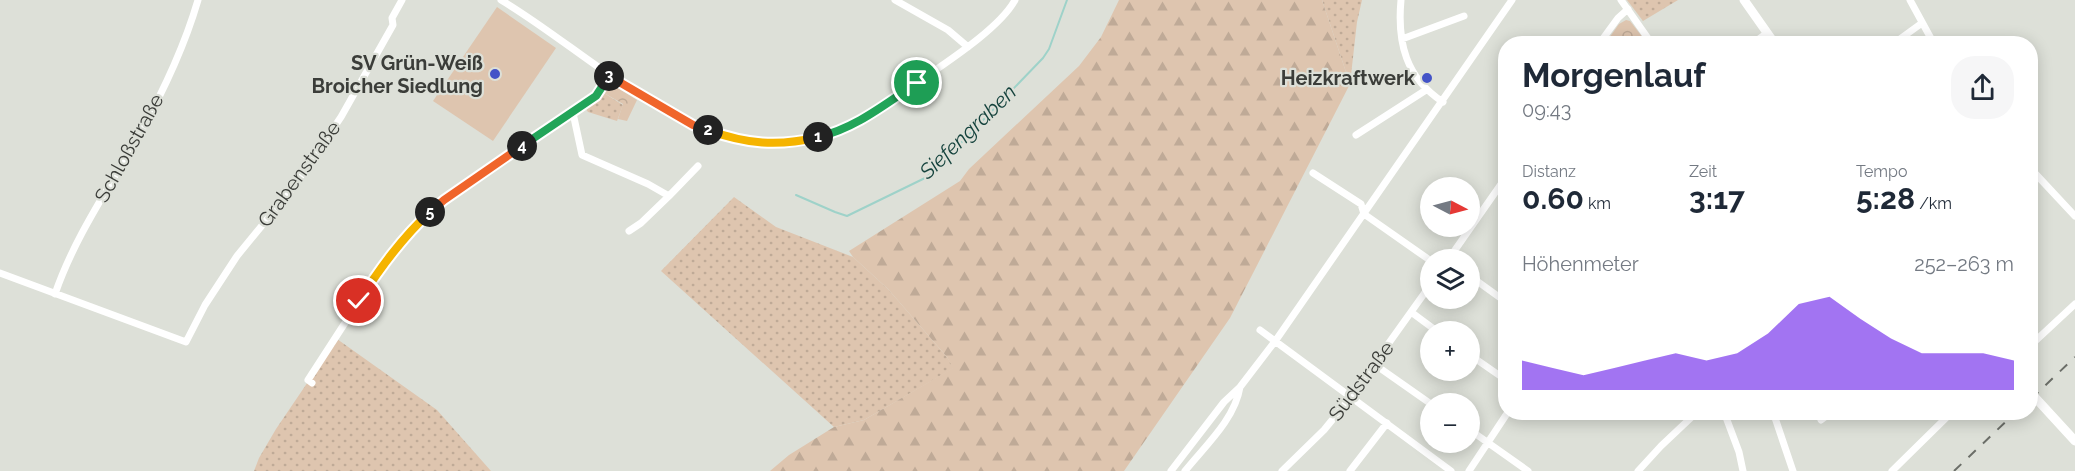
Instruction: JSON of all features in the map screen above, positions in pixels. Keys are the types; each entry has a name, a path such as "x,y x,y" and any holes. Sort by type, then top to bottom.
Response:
{"street":[{"name":"Schloßstraße","path":"55,294 78,236 138,135 164,86 181,51 198,0"},
{"name":"Grabenstraße","path":"55,294 186,342 205,306 237,256 292,189 341,117 393,25 392,18 402,0"},
{"path":"501,0 643,97 693,125 730,138 769,145 805,141 836,133 866,118 968,47 1010,9 1015,0"},
{"path":"513,8 517,0"},
{"path":"895,0 948,30 968,47"},
{"path":"1401,0 1402,39 1410,69 1426,90 1443,102"},
{"path":"1172,471 1224,402 1240,387 1276,340 1512,0"},
{"path":"1621,0 1647,36"},
{"path":"1744,0 1769,36"},
{"path":"1910,0 1929,36"},
{"path":"1605,36 1628,9"},
{"path":"1402,39 1464,16"},
{"path":"1904,36 1922,23"},
{"path":"1763,36 1767,33"},
{"path":"312,382 308,380 319,362 387,258 403,238 444,200 596,96 610,75"},
{"path":"1356,135 1426,90"},
{"path":"573,113 582,155 648,184 669,196"},
{"path":"630,231 641,223 698,166"},
{"path":"1314,173 1361,204 1364,214 1420,253"},
{"path":"2038,176 2075,216"},
{"path":"1456,249 1498,189"},
{"path":"0,273 55,294"},
{"path":"1480,283 1498,296"},
{"name":"Südstraße","path":"1282,471 1324,430 1352,396 1420,299"},
{"path":"2038,338 2075,304"},
{"path":"1411,312 1423,321"},
{"path":"1260,330 1451,471"},
{"path":"1480,361 1498,374"},
{"path":"1374,364 1420,396"},
{"path":"1185,471 1226,420 1238,400 1240,387"},
{"path":"2038,401 2075,441"},
{"path":"1469,471 1503,420"},
{"path":"1638,471 1689,420"},
{"path":"1727,420 1739,452 1743,471"},
{"path":"1776,420 1793,471"},
{"path":"1892,471 1944,420"},
{"path":"1350,471 1388,423"},
{"path":"1480,437 1528,471"}],"green space":[{"path":"1119,0 1322,0 1350,84 1230,318 1124,471 770,471 789,455 834,427 864,420 953,368 947,357 888,289 849,251 960,181 969,169 1079,66 1101,37"},
{"path":"1322,0 1362,0 1357,22 1350,84"},
{"path":"1627,0 1678,0 1643,21"},
{"name":"SV Grün-Weiß Broicher Siedlung","path":"497,7 556,48 493,141 433,101"},
{"path":"1626,20 1630,21 1642,36 1611,36 1619,24"},
{"path":"613,85 637,100 627,121 618,119 623,104 604,93"},
{"path":"604,93 623,105 617,121 588,112 586,109"},
{"path":"734,197 776,227 853,257 888,289 954,368 864,420 834,427 661,271"},
{"path":"337,339 437,410 491,471 254,471 276,429"}],"waterway":[{"name":"Siefengraben","path":"796,195 847,216 925,178 1043,58 1049,49 1067,0"}],"railway":[{"path":"2038,392 2075,357"},
{"path":"1954,471 2008,420"}],"place":[{"name":"SV Grün-Weiß Broicher Siedlung","path":"495,74"},
{"name":"Heizkraftwerk","path":"1427,78"}],"route":[{"path":"359,301 387,258 420,221 444,200 501,159 596,96 610,75 643,97 693,125 730,138 769,145 805,141 836,133 866,118 917,83"}]}
